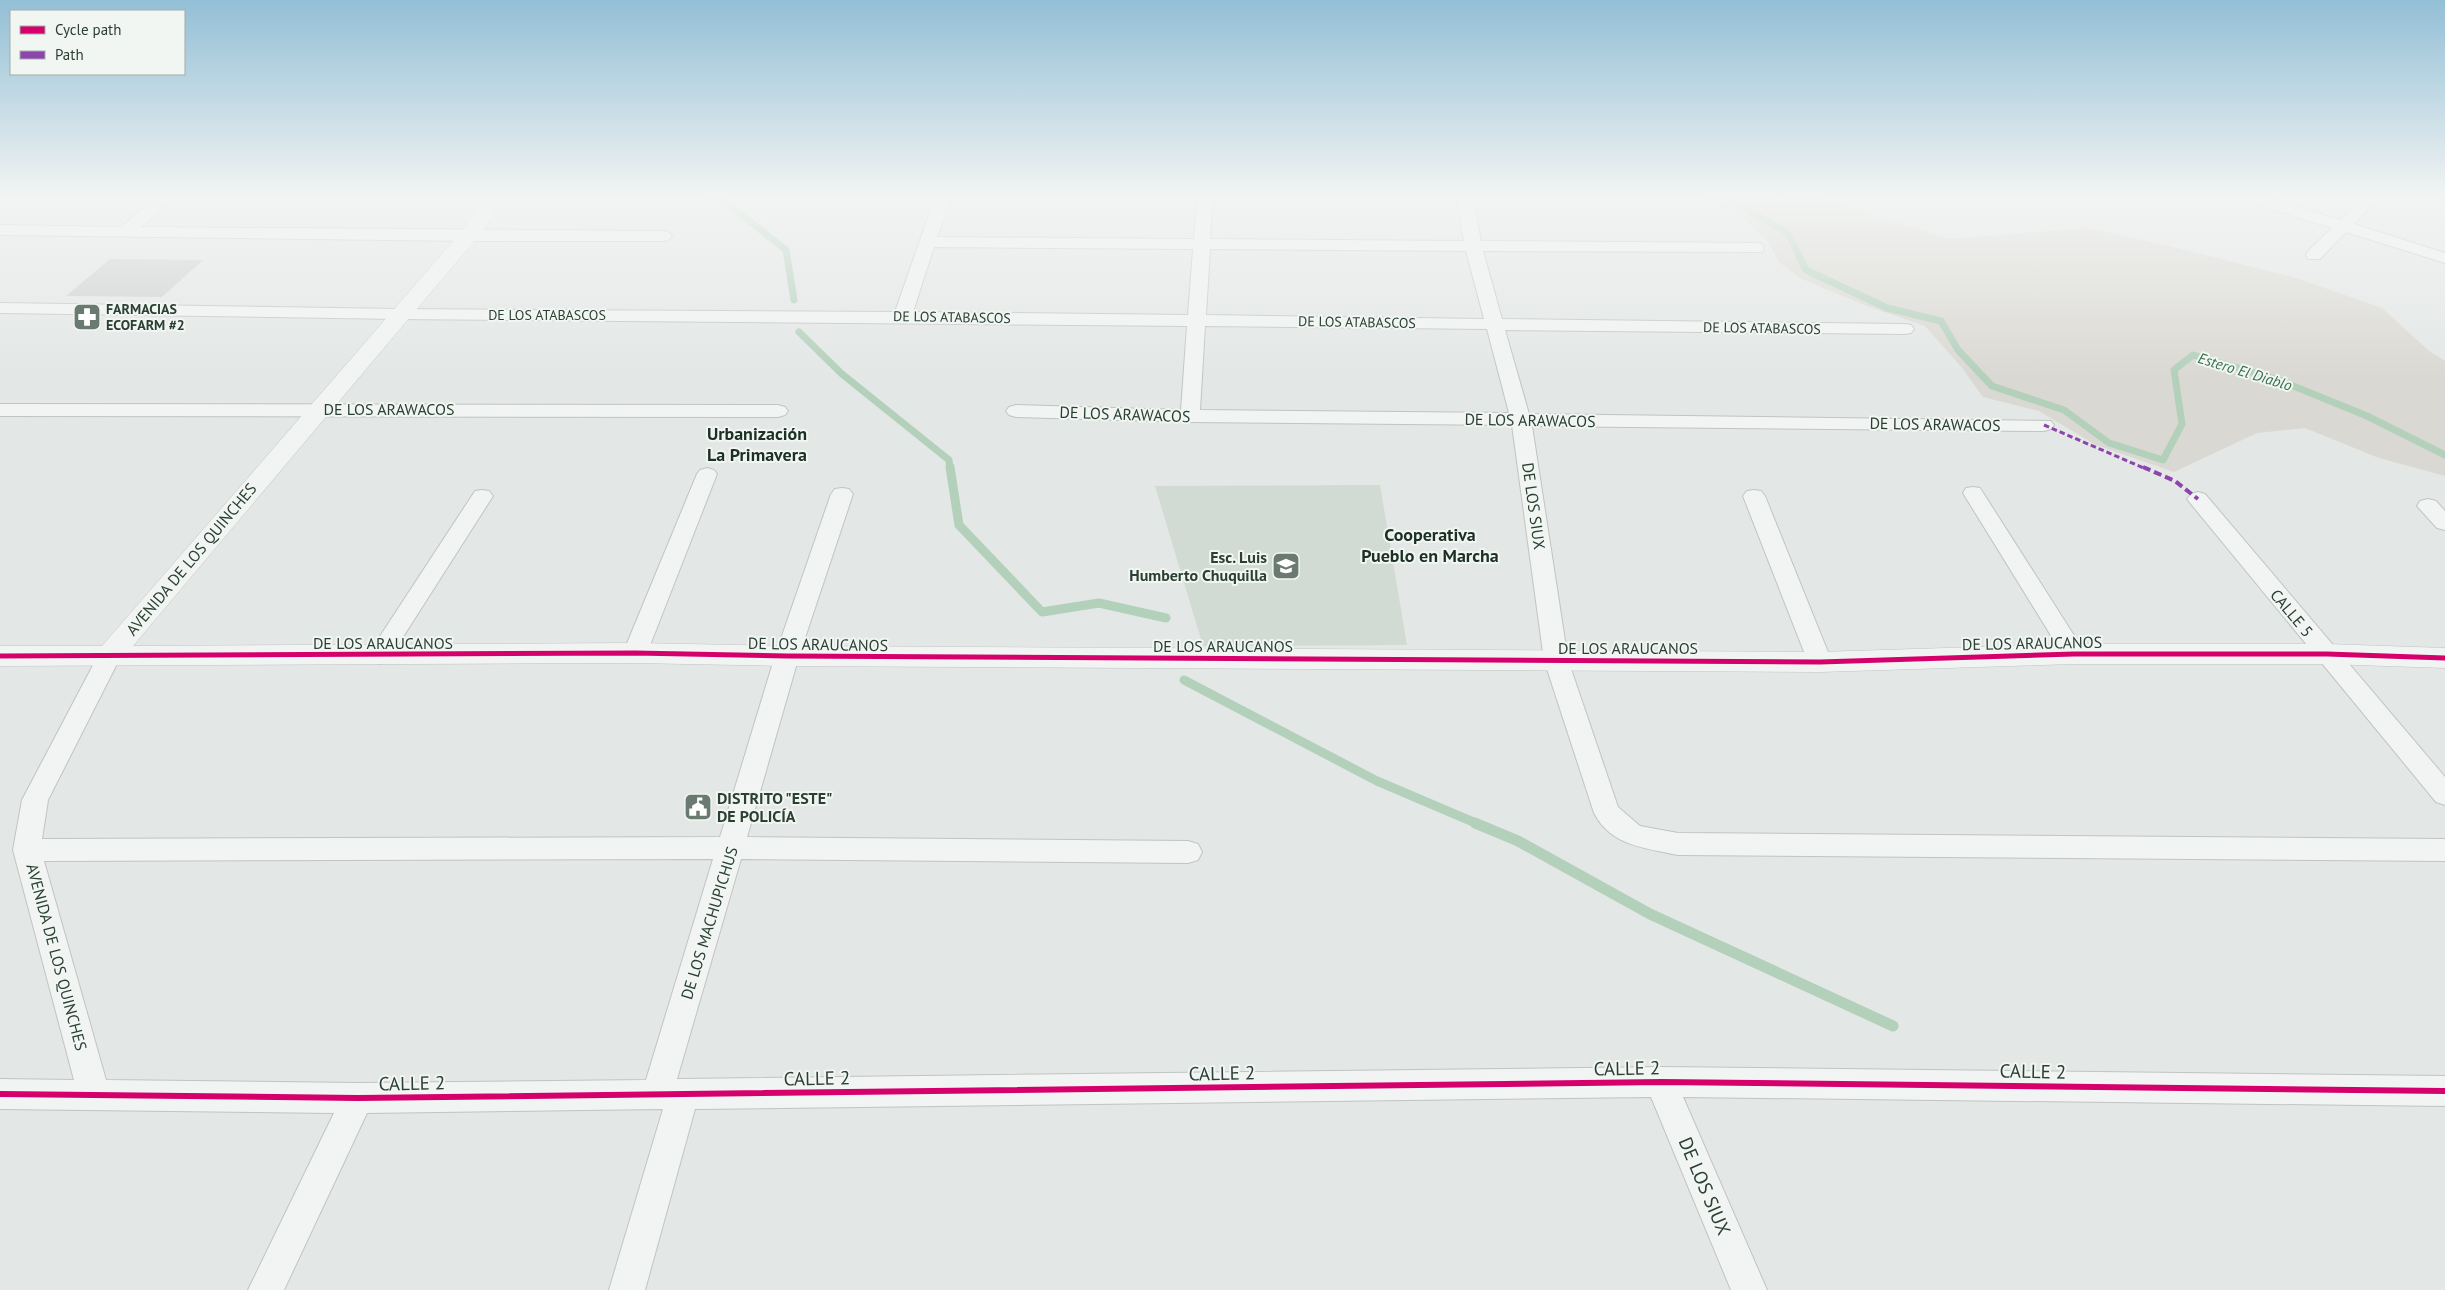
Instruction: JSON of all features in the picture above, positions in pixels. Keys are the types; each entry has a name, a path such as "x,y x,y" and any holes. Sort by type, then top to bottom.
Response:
{"street":[{"name":"AVENIDA DE LOS QUINCHES","path":"94,1095 28,850 35,800 109,656 318,408 449,257"},
{"path":"902,317 921,257"},
{"path":"1190,416 1200,257"},
{"name":"DE LOS SIUX","path":"1477,257 1521,420 1556,660 1607,813 1632,835 1678,844 2445,850"},
{"name":"DE LOS ATABASCOS","path":"0,308 399,314 902,317 1905,329"},
{"name":"DE LOS ARAWACOS","path":"0,410 318,408 778,411"},
{"name":"DE LOS ARAWACOS","path":"1016,411 1190,416 2044,425"},
{"path":"635,653 707,474"},
{"path":"1973,493 2074,654"},
{"name":"DE LOS MACHUPICHUS","path":"627,1290 670,1095 731,848 787,656 842,494"},
{"path":"379,656 482,496"},
{"path":"1754,496 1820,662"},
{"name":"CALLE 5","path":"2198,499 2445,795"},
{"path":"2428,506 2445,523"},
{"name":"DE LOS ARAUCANOS","path":"0,656 379,656 635,653 787,656 1820,662 2074,654 2327,654 2445,658"},
{"path":"28,850 731,848 1188,852"},
{"name":"DE LOS SIUX","path":"1661,1082 1749,1290"},
{"name":"CALLE 2","path":"0,1094 358,1098 1661,1082 2445,1091"},
{"path":"266,1290 358,1098"}],"shaded area":[{"path":"1776,257 2214,257 2296,278 2382,308 2429,351 2445,361 2445,476 2379,458 2305,428 2257,433 2174,472 2096,445 2039,411 1983,397 1963,369 1925,326 1864,305 1800,278 1779,262"},
{"name":"Esc. Luis Humberto Chuquilla","path":"1380,485 1407,645 1203,646 1155,486"}],"building":[{"path":"110,259 203,260 162,297 66,296"}],"waterway":[{"path":"787,257 794,300"},
{"name":"Estero El Diablo","path":"1800,257 1806,270 1887,308 1941,321 1958,350 1992,386 2064,410 2109,443 2163,460 2182,424 2174,370 2193,355 2276,379 2367,416 2445,455"},
{"path":"799,332 842,374 949,460 950,469"},
{"path":"950,467 959,525 1042,612 1099,603 1166,618"},
{"path":"1184,680 1377,781 1478,824"},
{"path":"1475,823 1518,841 1650,914 1893,1026"}],"marked path":[{"path":"2044,425 2175,481 2198,499"}],"cycle path":[{"path":"0,656 635,653 787,656 1820,662 2074,654 2327,654 2445,658"},
{"path":"0,1094 358,1098 1661,1082 2445,1091"}],"place":[{"name":"FARMACIAS ECOFARM #2","path":"87,317"},
{"name":"Esc. Luis Humberto Chuquilla","path":"1286,566"},
{"name":"DISTRITO \"ESTE\" DE POLICÍA","path":"698,807"}],"district":[{"name":"Urbanización La Primavera","path":"757,444"},
{"name":"Cooperativa Pueblo en Marcha","path":"1430,545"}]}
